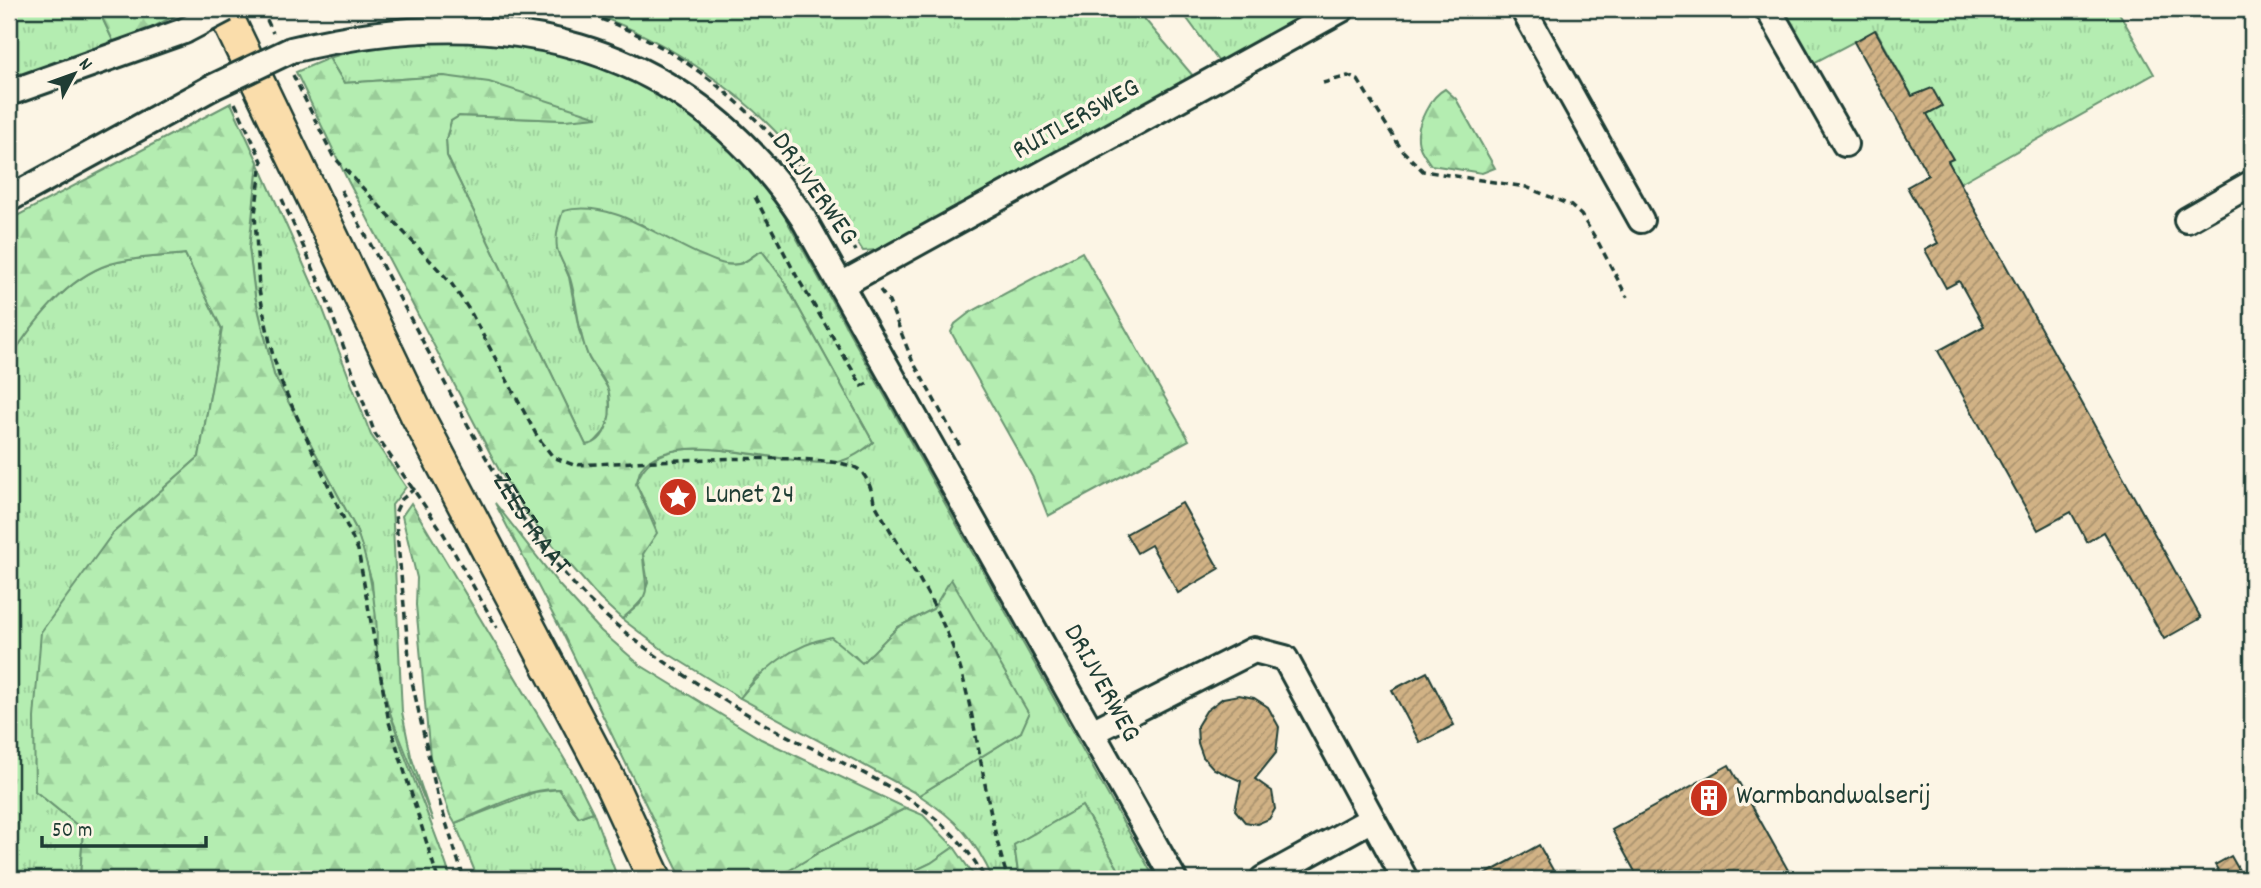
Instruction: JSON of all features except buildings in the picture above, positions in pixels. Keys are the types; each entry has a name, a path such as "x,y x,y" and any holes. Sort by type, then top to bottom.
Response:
{"main road":[{"name":"ZEESTRAAT","path":"224,9 417,415 610,782 655,879"}],"lane":[{"path":"9,93 184,31 224,9"},
{"name":"RUITLERSWEG","path":"841,285 1342,9"},
{"path":"1523,9 1641,220"},
{"path":"1768,9 1845,144"},
{"name":"DRIJVERWEG","path":"9,200 222,93 286,55 354,29 414,18 453,16 514,20 547,27 620,54 658,73 690,95 739,137 784,190 841,285 902,365 1093,732 1174,879"},
{"path":"2188,220 2252,183"},
{"path":"1093,732 1254,650 1285,658 1405,879"},
{"path":"1263,879 1372,819"}],"path":[{"path":"261,9 286,55 332,156 452,283 470,310 524,413 553,457 574,465 727,460 844,464 860,470 869,483 873,502 950,639 964,681 983,784 1007,879"},
{"path":"1323,83 1349,76 1358,80 1402,150 1423,171 1526,187 1570,205 1581,215 1598,242 1627,297"},
{"path":"222,93 262,161 256,227 259,290 272,352 282,384 359,550 389,722 438,879"},
{"name":"ZEESTRAAT","path":"339,185 487,460 527,526 561,571 598,609 646,650 760,721 932,814 963,844 985,879"},
{"name":"DRIJVERWEG","path":"752,193 797,277 862,386 902,365"},
{"path":"415,488 401,500 395,513 411,677 436,794 464,879"}],"green space":[{"path":"18,9 98,9 116,47 9,82 9,12"},
{"path":"98,9 187,9 116,47"},
{"path":"576,9 1136,9 1194,77 878,250 863,251 802,162 748,105 694,64 665,47 635,31"},
{"path":"1180,9 1316,9 1219,62"},
{"path":"1774,9 2117,9 2154,74 1960,183 1876,30 1806,67"},
{"path":"393,38 510,39 635,77 714,129 763,178 1155,879 1124,879 1082,806 1014,845 1019,879 993,879 979,852 963,831 919,795 1021,732 933,609 898,627 862,664 854,655 757,676 740,698 667,653 622,619 640,604 648,583 643,554 655,523 636,484 652,461 677,450 708,449 817,461 848,456 873,442 782,278 762,251 741,263 715,262 688,252 641,224 557,249 569,277 579,330 589,358 609,390 610,417 604,432 593,444 586,445 447,156 446,139 451,121 459,116 565,120 444,76 344,83 329,58"},
{"path":"329,58 344,83 444,76 489,82 598,117 565,120 459,116 451,121 446,139 447,156 586,445 594,443 604,432 609,417 609,393 584,346 570,278 557,248 563,211 581,208 599,210 635,222 716,262 734,265 762,251 782,278 873,442 853,456 830,463 703,449 678,450 656,456 641,469 636,484 657,533 643,554 646,590 640,602 622,619 600,599 531,520 499,470 348,181 296,72"},
{"path":"1445,89 1456,99 1495,168 1482,173 1431,165 1423,153 1418,140 1422,119 1430,104"},
{"path":"231,103 258,162 249,248 255,296 274,375 360,540 373,595 378,665 385,697 451,879 80,879 83,830 35,791 34,718 41,632 113,533 199,457 222,329 185,254 128,260 94,271 65,291 40,317 9,360 9,220"},
{"path":"258,162 319,299 371,435 406,487 392,505 402,712 411,756 433,821 390,713 378,668 372,582 356,529 274,375 255,296 249,248"},
{"path":"1082,252 1189,440 1048,516 1033,478 951,332 955,324 969,313"},
{"path":"185,254 222,329 199,457 113,533 35,791 83,830 80,879 9,879 9,360 52,303 79,280 110,264"},
{"path":"411,503 577,780 593,812 579,817 559,789 546,789 506,801 455,823 450,815 430,757 416,605 417,578 402,516"},
{"path":"495,503 560,586 601,631 640,665 761,739 906,808 821,851 775,879 682,879 563,634"},
{"path":"951,579 1029,714 1021,732 919,795 740,698 780,659 817,641 831,637 862,663 898,627 933,609"},
{"path":"559,789 578,817 593,812 618,879 478,879 455,823 535,792"},
{"path":"1082,806 1124,879 1019,879 1014,845"},
{"path":"906,808 923,815 954,847 931,863 897,879 775,879 821,851"},
{"path":"954,847 976,879 897,879 931,863"}],"place":[{"name":"Lunet 24","path":"678,497"},
{"name":"Warmbandwalserij","path":"1709,798"}]}
